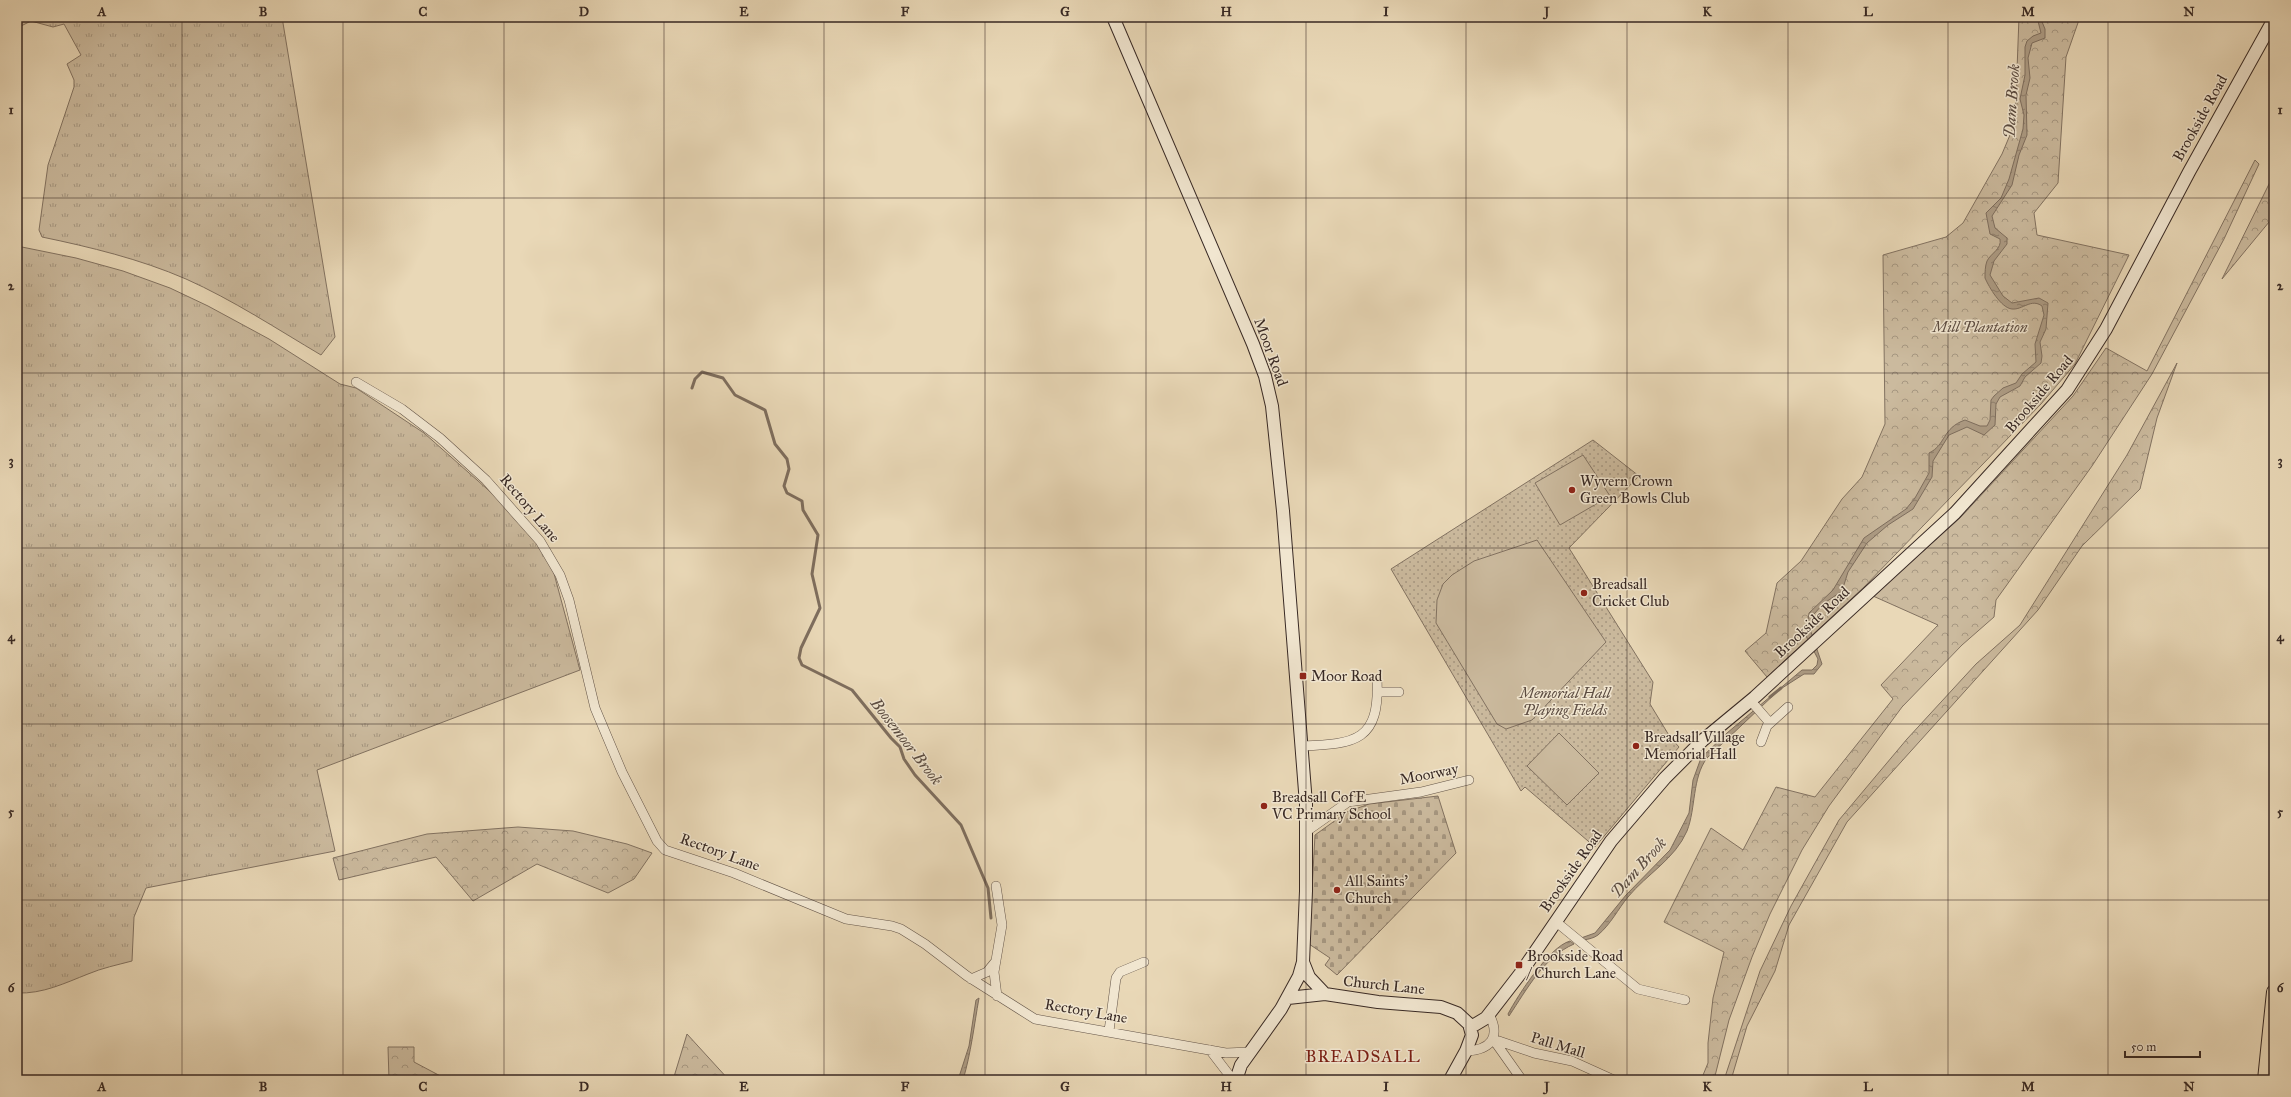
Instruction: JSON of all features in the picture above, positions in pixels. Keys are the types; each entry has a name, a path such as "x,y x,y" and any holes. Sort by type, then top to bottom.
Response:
{"main road":[{"path":"2265,1080 2274,992"}],"street":[{"name":"Moor Road","path":"1113,17 1265,376 1272,406 1283,511 1302,746 1307,831 1303,962 1299,976 1288,998 1249,1052"},
{"name":"Brookside Road","path":"1471,1027 1483,1022 1520,974 1585,876 1634,812 1693,750 1752,703 1823,634 1955,513 2074,381 2106,329 2160,225 2274,19"},
{"name":"Rectory Lane","path":"356,382 402,410 440,438 486,480 540,541 560,575 569,600 595,708 622,772 657,841 665,850 734,873 846,919 892,926 901,930 925,944 971,979 1035,1019 1226,1053 1249,1052"},
{"path":"1302,746 1344,743 1357,738 1368,729 1376,712 1378,692 1377,679"},
{"path":"1378,692 1399,692"},
{"path":"1752,703 1770,723"},
{"path":"1761,742 1764,732 1770,723 1788,707"},
{"name":"Moorway","path":"1307,831 1348,802 1421,792 1469,780"},
{"path":"996,886 1002,925 994,978 997,996"},
{"path":"1555,921 1638,989 1685,1000"},
{"path":"971,979 987,972 996,961"},
{"path":"1109,1032 1116,978 1120,972 1144,962"},
{"name":"Moor Road","path":"1303,962 1309,977 1325,994"},
{"name":"Church Lane","path":"1288,998 1325,994 1378,1002 1441,1007 1463,1017 1471,1027"},
{"path":"1466,1051 1484,1048 1493,1039 1495,1028 1489,1014"},
{"path":"1450,1080 1466,1051 1472,1035 1471,1027"},
{"path":"1493,1039 1522,1080"},
{"name":"Pall Mall","path":"1493,1039 1534,1053 1572,1061 1614,1080"},
{"path":"1210,1050 1232,1080"},
{"path":"1236,1080 1237,1073 1249,1052"}],"green space":[{"path":"17,17 282,17 335,337 321,355 238,305 186,279 151,265 115,254 42,237 39,230 48,165 74,87 74,80 67,64 81,55 64,24 53,27 31,21 21,26 17,23"},
{"name":"Mill Plantation","path":"2019,17 2080,17 2066,57 2058,183 2034,213 2037,235 2129,255 2075,364 2041,404 1864,587 1767,677 1745,651 1766,633 1777,583 1801,561 1842,499 1862,477 1885,424 1883,255 1946,237 1963,223 2002,154 2015,123"},
{"path":"2255,160 2259,164 2224,239 2152,374 2092,466 1996,600 1994,617 1962,645 1902,707 1829,806 1802,850 1770,914 1752,957 1729,1020 1714,1080 1701,1080 1708,1063 1708,1043 1713,998 1724,952 1664,922 1711,828 1743,850 1776,787 1815,797 1893,699 1881,685 1938,625 1873,596 1960,518 2073,396 2106,348 2147,371"},
{"path":"2274,174 2274,216 2222,279"},
{"path":"17,246 76,258 123,271 170,288 208,306 269,339 340,384 356,388 424,433 495,496 549,555 580,670 317,770 335,851 146,888 134,917 132,961 99,970 45,990 27,993 17,993"},
{"path":"2177,363 2157,418 2140,489 2082,546 2038,610 1847,822 1789,925 1775,971 1747,1026 1731,1080 1724,1080 1760,971 1791,906 1839,820 1907,739 1976,664 2020,625 2127,455"},
{"name":"Memorial Hall Playing Fields","path":"1593,440 1639,476 1569,548 1653,682 1650,704 1670,737 1679,747 1595,847 1525,787 1521,791 1391,569"},
{"name":"Wyvern Crown Green Bowls Club","path":"1583,455 1610,496 1560,525 1535,483"},
{"path":"1537,540 1606,642 1532,720 1506,729 1497,724 1436,623 1437,600 1443,584 1452,575 1474,561"},
{"path":"1559,733 1599,773 1567,805 1527,766"},
{"path":"1438,796 1456,853 1337,975 1325,965 1330,958 1309,944 1315,835 1347,812 1369,804"},
{"path":"518,827 573,831 627,844 652,853 634,879 608,893 537,864 473,901 436,857 339,880 333,858 427,834"},
{"path":"687,1034 729,1080 673,1080"},
{"path":"388,1047 414,1047 414,1062 448,1080 389,1080"}],"water":[{"path":"2037,17 2040,17 2045,29 2045,38 2032,43 2028,58 2030,78 2026,95 2027,135 2019,155 2012,185 1992,216 1995,228 2007,238 2007,244 1994,261 1990,275 2003,296 2012,303 2039,298 2048,303 2046,329 2040,342 2042,356 2041,363 2025,377 2020,386 2000,397 1996,404 1995,425 1984,435 1967,427 1949,435 1933,461 1932,477 1913,509 1888,525 1867,543 1848,572 1842,591 1823,604 1814,614 1811,632 1822,664 1814,674 1804,674 1779,690 1707,758 1702,766 1696,784 1690,822 1682,841 1668,858 1635,889 1603,931 1595,937 1584,940 1581,938 1595,933 1626,895 1670,850 1689,813 1693,780 1701,758 1727,733 1802,670 1812,670 1817,665 1818,659 1806,636 1809,613 1833,590 1864,538 1906,509 1915,498 1929,473 1929,453 1939,446 1952,427 1958,423 1965,420 1980,426 1987,426 1990,420 1991,400 1994,396 2003,388 2016,383 2022,374 2036,362 2035,344 2044,315 2042,306 2034,303 2016,309 2008,308 1992,292 1985,278 1985,267 1989,258 1998,248 2000,242 2000,239 1990,234 1986,213 2001,198 2009,179 2023,129 2024,115 2020,99 2025,75 2025,47 2027,41 2033,36 2041,33"},
{"path":"1570,941 1574,944 1563,950 1545,965 1509,1016 1508,1014 1526,984 1553,952"},
{"path":"979,998 966,1070 963,1080 958,1080 969,1046 976,1000"}],"waterway":[{"name":"Boosemoor Brook","path":"692,388 695,379 702,372 723,378 735,395 765,410 775,444 787,459 789,469 784,486 787,493 802,501 803,510 818,535 812,574 820,608 801,648 799,658 802,665 852,690 900,747 904,759 915,775 961,825 988,888 991,918"},
{"name":"Dam Brook","path":"1770,697 1781,688"}],"place":[{"name":"Wyvern Crown Green Bowls Club","path":"1572,490"},
{"name":"Breadsall Cricket Club","path":"1584,593"},
{"name":"Moor Road","path":"1303,676"},
{"name":"Breadsall Village Memorial Hall","path":"1636,746"},
{"name":"Breadsall CofE VC Primary School","path":"1264,806"},
{"name":"All Saints' Church","path":"1337,890"},
{"name":"Brookside Road / Church Lane","path":"1519,965"}],"district":[{"name":"BREADSALL","path":"1363,1056"}]}
